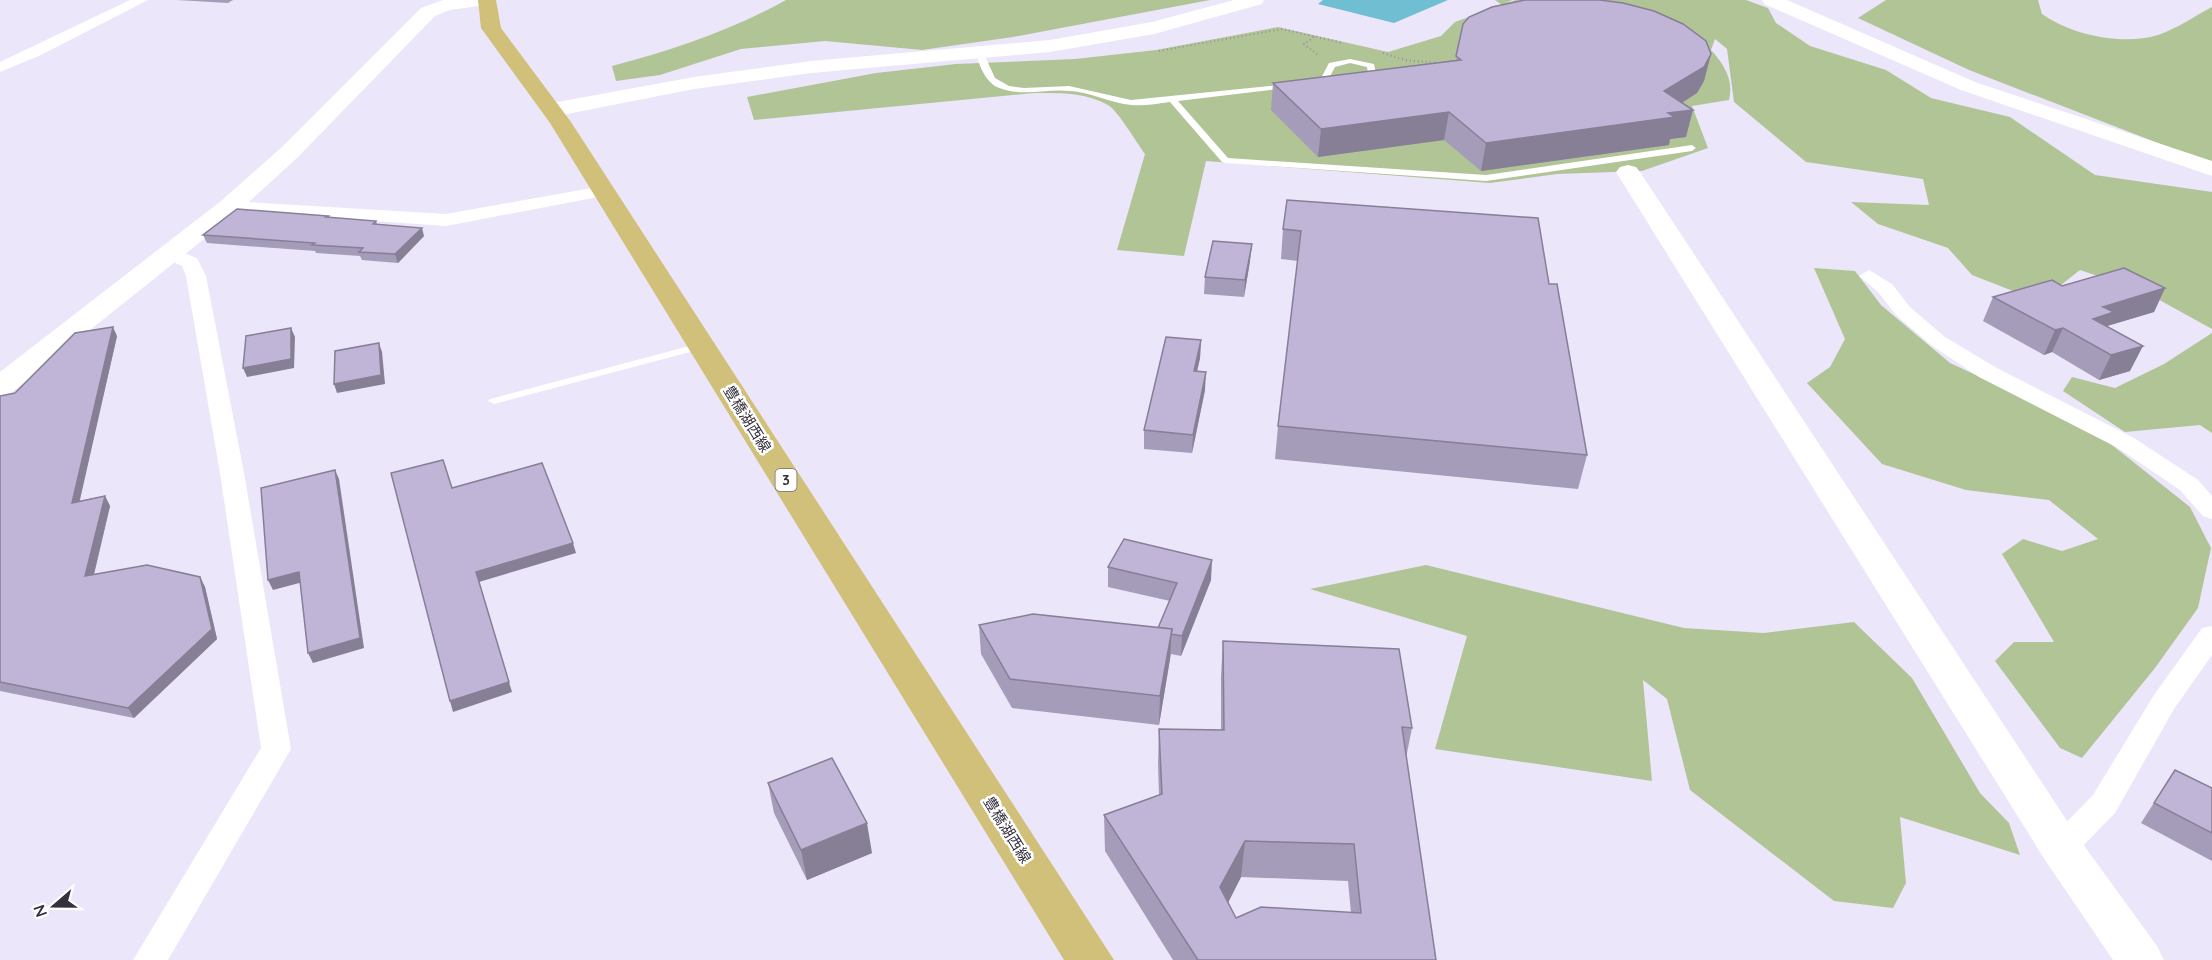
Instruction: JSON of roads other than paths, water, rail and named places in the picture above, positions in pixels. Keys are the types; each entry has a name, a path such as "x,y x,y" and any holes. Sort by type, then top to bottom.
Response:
{"main road":[{"name":"豊橋湖西線","path":"487,0 491,28 552,110 1090,960"}],"street":[{"path":"0,67 141,0"},
{"path":"0,387 230,206 290,152 428,12 446,5 487,0"},
{"path":"552,110 694,83 811,67 980,54 1050,46 1154,28 1255,0"},
{"path":"1771,0 1968,86 2212,169"},
{"path":"1623,165 2061,848 2140,960"},
{"path":"230,206 446,220 603,191"},
{"path":"150,960 276,749 232,473 196,276 190,262 171,254"},
{"path":"1869,276 1885,288 1902,311 1938,341 1987,372 2126,443 2189,485 2212,511"},
{"path":"2061,848 2104,804 2164,702 2212,635"}],"lane":[{"path":"980,54 992,79 1008,88 1082,90 1132,104 1294,85"},
{"path":"1323,82 1336,63 1356,61 1371,66 1373,71 1370,76 1351,80"},
{"path":"1313,83 1337,81"},
{"path":"1173,100 1225,160 1486,178 1623,165 1692,148"},
{"path":"494,401 701,346"}],"water":[{"path":"1323,0 1448,0 1394,23 1318,4"}]}
